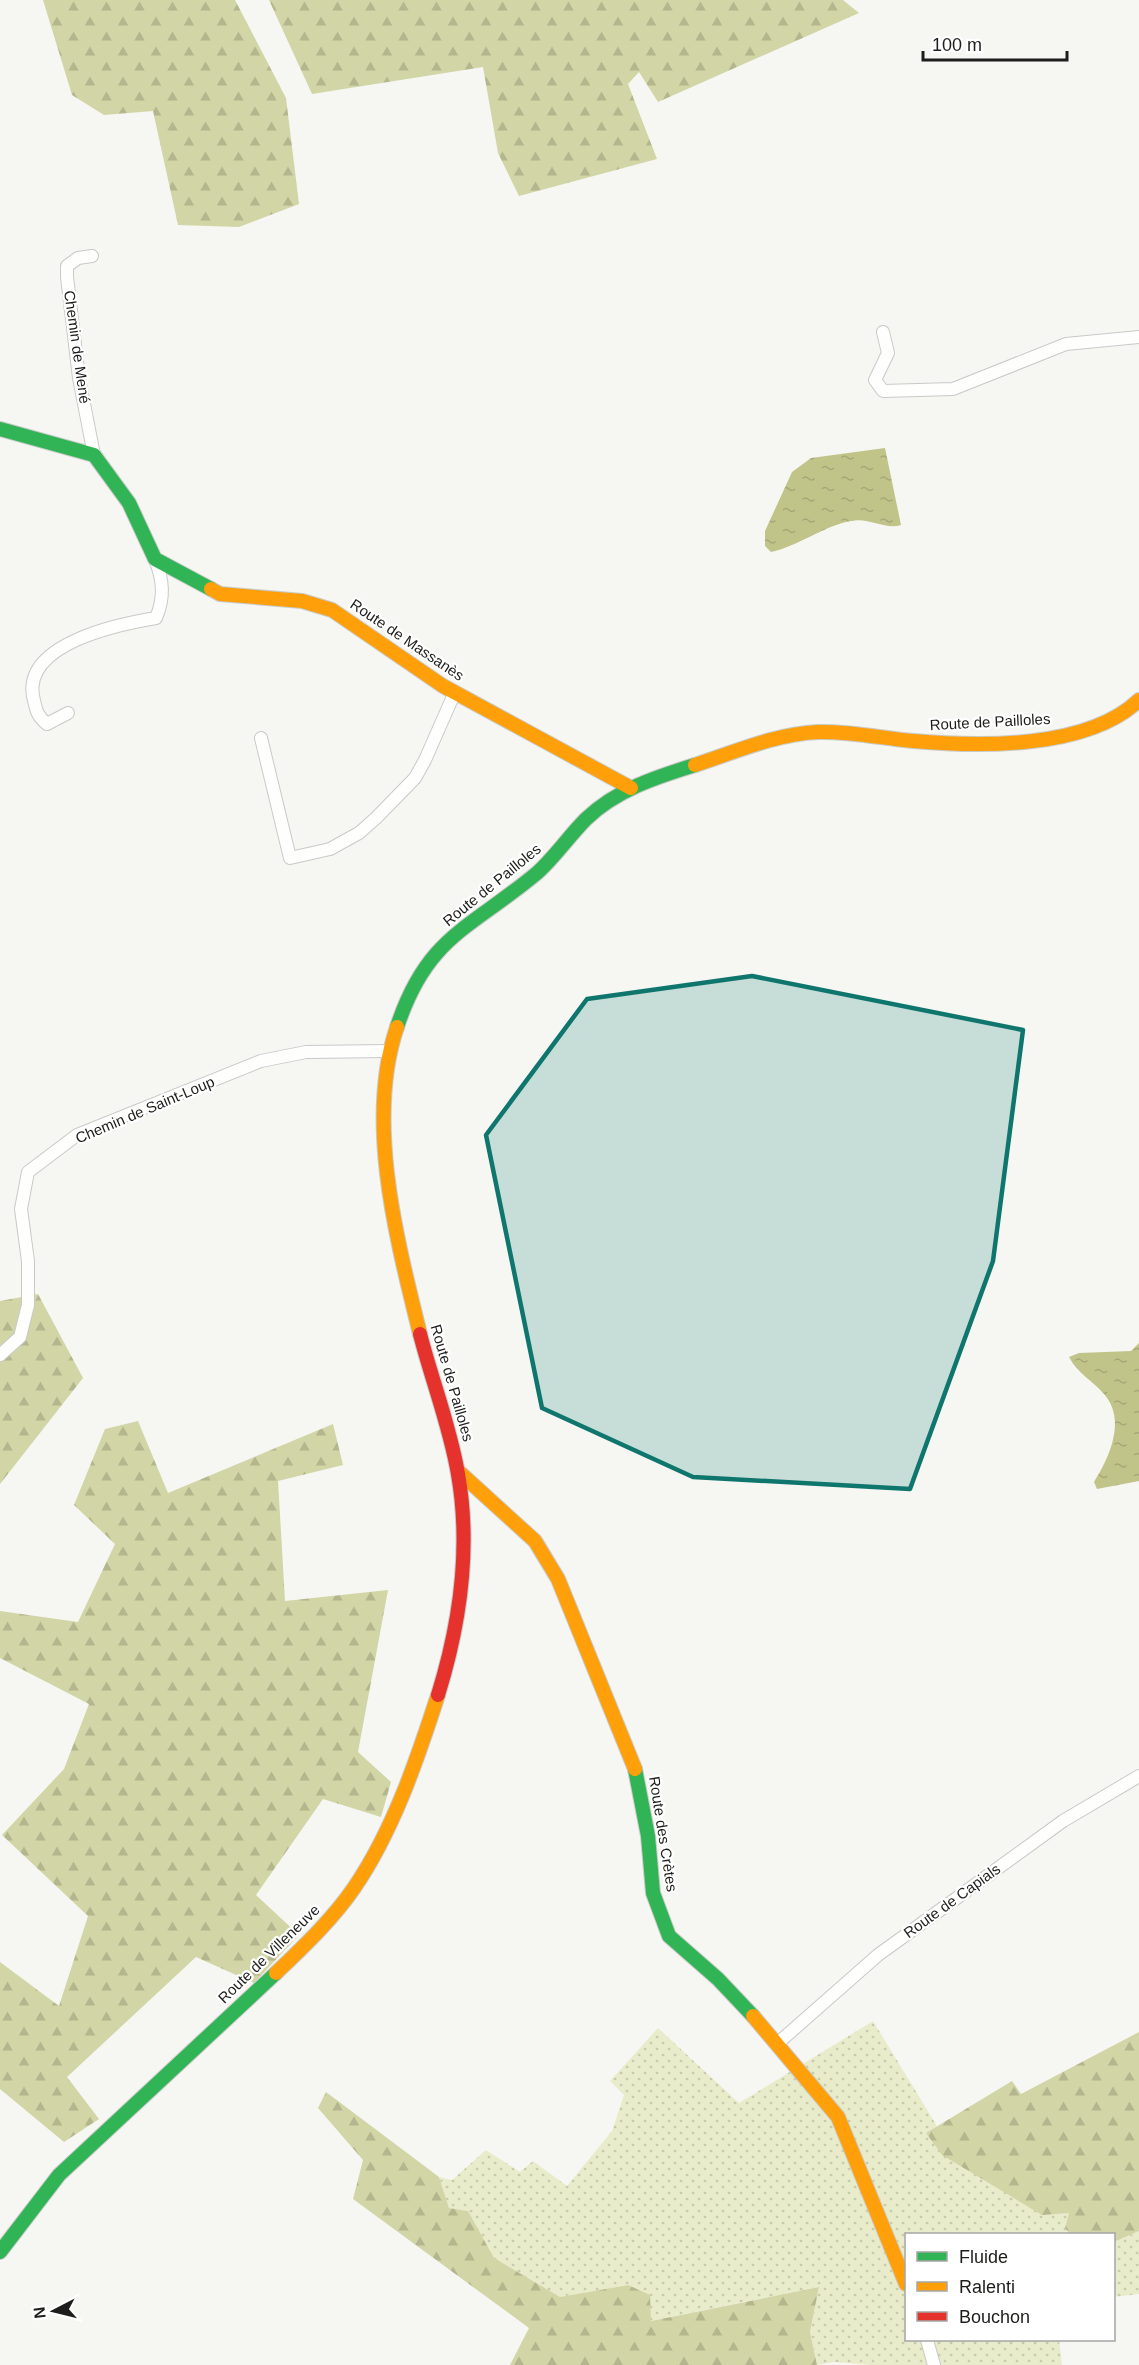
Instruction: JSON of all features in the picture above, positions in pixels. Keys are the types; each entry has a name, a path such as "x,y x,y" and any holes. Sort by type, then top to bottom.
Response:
{"street":[{"name":"Chemin de Mené","path":"92,256 78,258 67,266 67,277 79,378 94,455"},
{"path":"883,332 888,354 874,380 883,391 953,389 1066,344 1139,337"},
{"path":"0,429 94,455 129,503 160,572 164,601 156,618 112,626 69,642 44,661 32,687 37,715 47,724 68,713"},
{"name":"Route de Massanès","path":"155,559 220,594 302,601 332,610 455,692 632,788"},
{"path":"261,738 290,858 330,849 359,833 415,778 426,760 455,692"},
{"name":"Route de Pailloles","path":"458,1471 406,1280 383,1145 382,1103 389,1051 410,991 426,964 446,943 548,864 578,827 603,804 632,788 772,740 802,733 831,732 925,742 982,742 1070,734 1100,726 1126,712 1139,700"},
{"name":"Chemin de Saint-Loup","path":"0,1355 20,1337 28,1305 28,1261 21,1209 28,1172 77,1136 261,1062 306,1052 389,1051"},
{"name":"Route des Crètes","path":"458,1471 535,1541 558,1580 636,1771 648,1836 653,1893 669,1936 718,1979 778,2043 837,2117 905,2282"},
{"name":"Route de Villeneuve","path":"0,2252 59,2175 299,1951 352,1890 375,1853 429,1725 458,1613 463,1556 462,1498 458,1471"},
{"name":"Route de Capials","path":"778,2043 878,1955 1063,1821 1139,1776"},
{"path":"927,2341 934,2365"}],"highlighted area":[{"path":"752,976 1023,1030 993,1261 910,1489 693,1477 542,1408 486,1135 587,999"}],"shaded area":[{"path":"873,2021 937,2126 926,2133 1070,2212 1065,2228 1069,2233 905,2233 905,2341 1059,2341 1062,2365 871,2365 834,2362 817,2365 810,2332 819,2287 650,2321 628,2285 560,2297 493,2258 468,2211 449,2208 439,2177 452,2180 486,2150 520,2172 533,2161 567,2186 612,2131 624,2095 610,2081 658,2028 739,2103"},
{"path":"1139,2231 1139,2294 1115,2297 1115,2242"}],"green space":[{"path":"43,0 235,0 286,98 299,204 239,227 178,225 153,111 104,115 72,95"},
{"path":"269,0 843,0 859,13 658,102 639,72 628,84 657,159 519,196 498,153 483,67 312,94"},
{"path":"38,1294 83,1378 0,1484 0,1301"},
{"path":"138,1421 168,1493 333,1424 343,1465 278,1481 285,1601 388,1590 358,1752 391,1782 381,1817 323,1799 256,1895 299,1935 254,1983 196,1957 67,2077 99,2119 64,2142 0,2089 0,1962 59,2006 88,1916 2,1835 64,1769 89,1704 0,1658 0,1611 78,1622 115,1544 74,1505 105,1429"},
{"path":"1139,2032 1139,2231 1115,2242 1115,2233 1069,2233 1065,2228 1069,2213 1042,2215 942,2155 926,2133 1012,2081 1021,2094"},
{"path":"326,2092 439,2177 449,2208 468,2211 494,2258 560,2297 628,2285 650,2295 651,2321 819,2287 810,2332 817,2365 510,2365 529,2328 353,2199 363,2160 318,2108"}],"water":[{"path":"885,448 901,525 889,526 858,520 851,521 771,552 765,546 765,531 792,472 811,458"},
{"path":"1139,1343 1139,1481 1097,1489 1094,1482 1110,1450 1115,1427 1114,1415 1111,1404 1104,1394 1076,1368 1069,1357 1079,1353 1131,1351"}],"traffic: fast":[{"path":"0,429 94,455 129,503 155,559 211,589"},
{"path":"397,1027 422,972 437,953 471,922 537,873 586,819 623,792 695,765"},
{"path":"635,1769 648,1836 653,1893 669,1936 718,1979 753,2016"},
{"path":"0,2252 59,2175 276,1973"}],"traffic: slow":[{"path":"211,589 220,594 302,601 332,610 443,686 631,788"},
{"path":"695,765 740,749 802,733 830,732 940,743 1001,744 1032,741 1092,728 1117,716 1139,700"},
{"path":"397,1027 388,1063 384,1101 384,1141 394,1220 420,1334"},
{"path":"458,1471 535,1541 558,1579 635,1769"},
{"path":"276,1973 336,1911 368,1866 403,1795 438,1695"},
{"path":"753,2016 838,2117 905,2282"}],"traffic: jam":[{"path":"420,1334 455,1456 462,1502 461,1586 452,1641 438,1695"}]}
